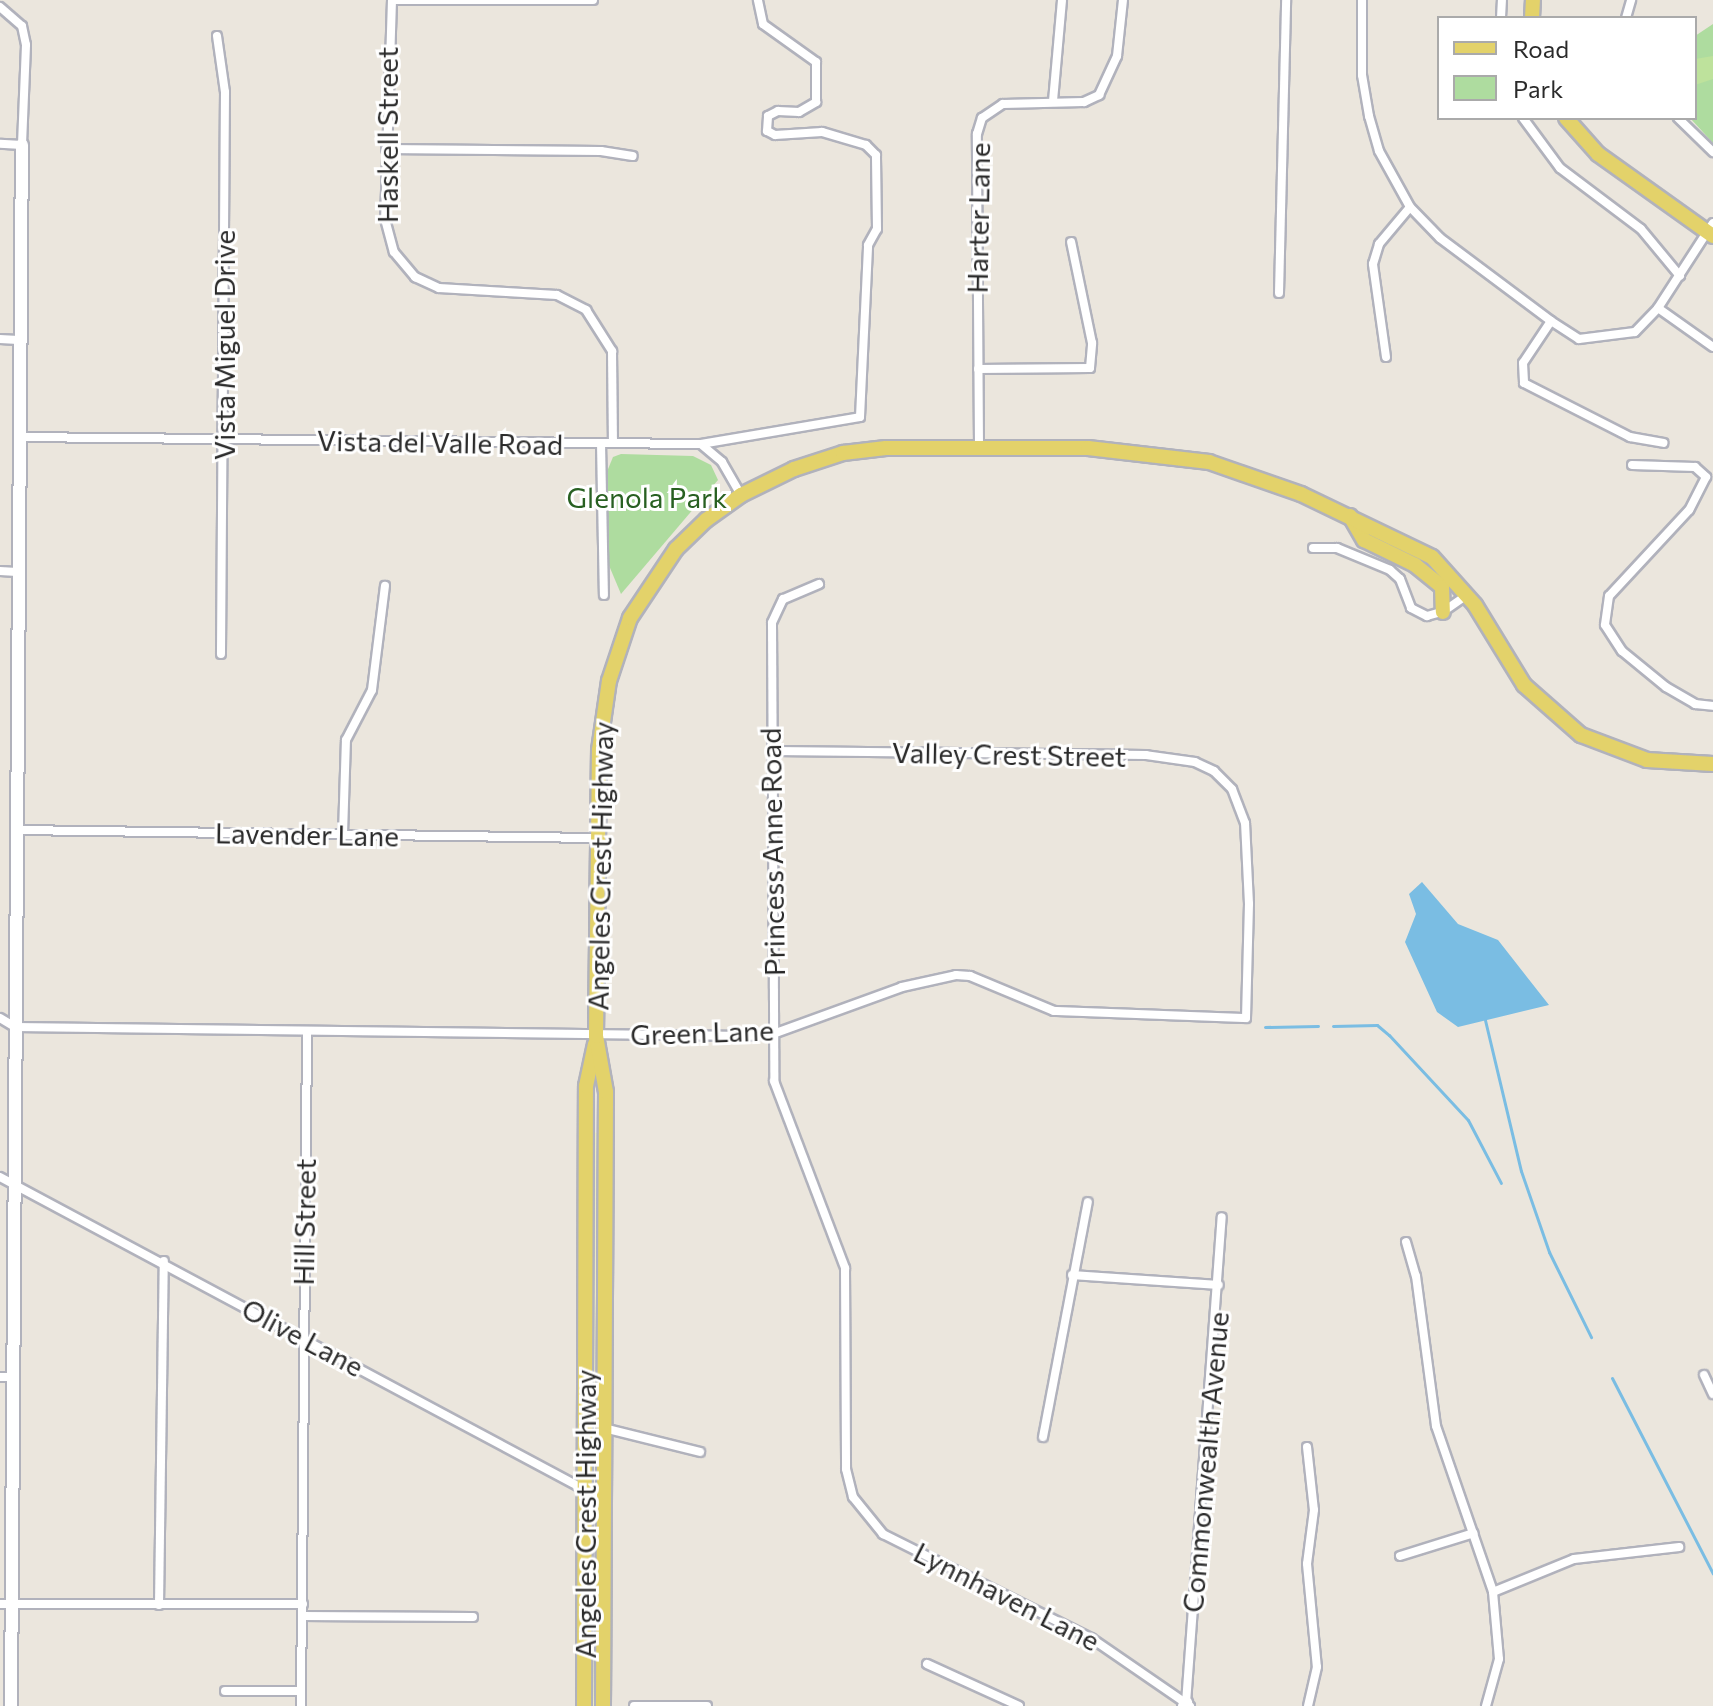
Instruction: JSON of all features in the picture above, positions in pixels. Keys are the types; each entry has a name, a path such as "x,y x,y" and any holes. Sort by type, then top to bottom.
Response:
{"main road":[{"path":"1568,120 1598,154 1711,230"},
{"name":"Angeles Crest Highway","path":"584,1706 586,1086 596,1036 602,723 609,681 630,618 676,549 741,495 843,453 979,445 1143,452 1209,462 1349,516 1432,557 1468,595 1524,685 1581,735 1655,762 1713,764"},
{"path":"1349,516 1364,540 1415,565 1442,587 1443,612"},
{"name":"Angeles Crest Highway","path":"596,1036 606,1092 603,1706"}],"street":[{"path":"394,0 593,0"},
{"name":"Haskell Street","path":"394,0 386,149 387,236 402,266 415,277 449,290 557,295 597,321 612,351 613,443"},
{"name":"Vista del Valle Road","path":"17,437 701,444 860,417 868,245 877,229 876,155 866,145 822,132 775,135 767,131 768,116 778,111 799,112 816,102 816,62 763,24 758,0"},
{"path":"1053,101 1062,0"},
{"name":"Harter Lane","path":"979,445 977,134 991,110 1053,101 1084,102 1099,95 1117,56 1123,0"},
{"path":"1279,293 1286,0"},
{"path":"1362,0 1362,75 1369,116 1379,151 1410,207 1440,238 1551,321 1579,339 1599,340 1635,332 1658,308 1711,230"},
{"path":"0,7 25,33 17,437 14,1180 6,1377 6,1604 11,1706"},
{"name":"Vista Miguel Drive","path":"217,36 225,92 221,654"},
{"path":"1524,120 1560,168 1641,229 1680,276"},
{"path":"1680,120 1713,152"},
{"path":"0,144 22,145"},
{"path":"386,149 601,151 633,156"},
{"path":"1386,357 1373,264 1379,244 1410,207"},
{"path":"978,369 1090,368 1092,343 1071,242"},
{"path":"1658,308 1713,347"},
{"path":"1551,321 1520,375 1524,383 1630,437 1663,443"},
{"path":"0,339 18,340"},
{"path":"601,443 604,595"},
{"path":"701,444 722,462 741,495"},
{"path":"1632,465 1701,468 1706,477 1689,510 1609,596 1605,625 1622,651 1666,687 1695,704 1713,706"},
{"path":"1313,548 1337,548 1390,570 1400,579 1411,608 1427,616 1443,612 1468,595"},
{"path":"0,571 17,572"},
{"name":"Princess Anne Road","path":"819,584 793,592 774,608 770,718 775,751 773,1034 777,1094 845,1268 846,1469"},
{"path":"343,834 346,740 372,690 385,586"},
{"name":"Valley Crest Street","path":"775,751 1161,756 1195,762 1232,789 1247,844 1246,1018"},
{"name":"Lavender Lane","path":"15,830 599,838"},
{"name":"Green Lane","path":"15,1027 596,1036 773,1034 922,981 956,975 970,976 1054,1011 1246,1018"},
{"path":"0,1018 15,1027"},
{"name":"Hill Street","path":"301,1706 307,1031"},
{"name":"Olive Lane","path":"0,1177 14,1180 604,1500"},
{"path":"1043,1437 1088,1202"},
{"name":"Commonwealth Avenue","path":"1187,1705 1222,1217"},
{"path":"1406,1242 1416,1276 1436,1426 1493,1592 1499,1659 1486,1706"},
{"path":"159,1605 164,1261"},
{"path":"1072,1275 1219,1285"},
{"path":"1704,1375 1713,1394"},
{"path":"604,1428 700,1452"},
{"path":"1307,1447 1314,1510 1307,1564 1317,1667 1308,1706"},
{"name":"Lynnhaven Lane","path":"846,1469 853,1497 883,1534 1091,1638 1187,1705"},
{"path":"1400,1556 1474,1533"},
{"path":"1493,1592 1574,1559 1679,1547"},
{"path":"6,1604 303,1604"},
{"path":"302,1616 473,1617"},
{"path":"927,1664 1019,1706"},
{"path":"225,1691 301,1691"},
{"path":"634,1706 707,1706"}],"green space":[{"path":"1713,24 1713,143 1692,120 1697,120 1697,35"},
{"path":"1713,56 1713,79 1697,84 1697,59"},
{"name":"Glenola Park","path":"621,454 693,456 711,465 718,480 621,594 605,556 606,474 613,457"}],"sand":[{"path":"591,1132 599,1133 595,1394 592,1393"},
{"path":"589,1592 598,1593 597,1706 589,1706"}],"water":[{"path":"1422,882 1458,924 1498,940 1549,1005 1458,1027 1437,1012 1405,942 1416,914 1409,894"}],"waterway":[{"path":"1485,1020 1521,1171 1549,1252 1591,1337"},
{"path":"1333,1026 1377,1025 1389,1035 1468,1120 1501,1183"},
{"path":"1265,1027 1318,1026"},
{"path":"1612,1378 1713,1574"}]}
